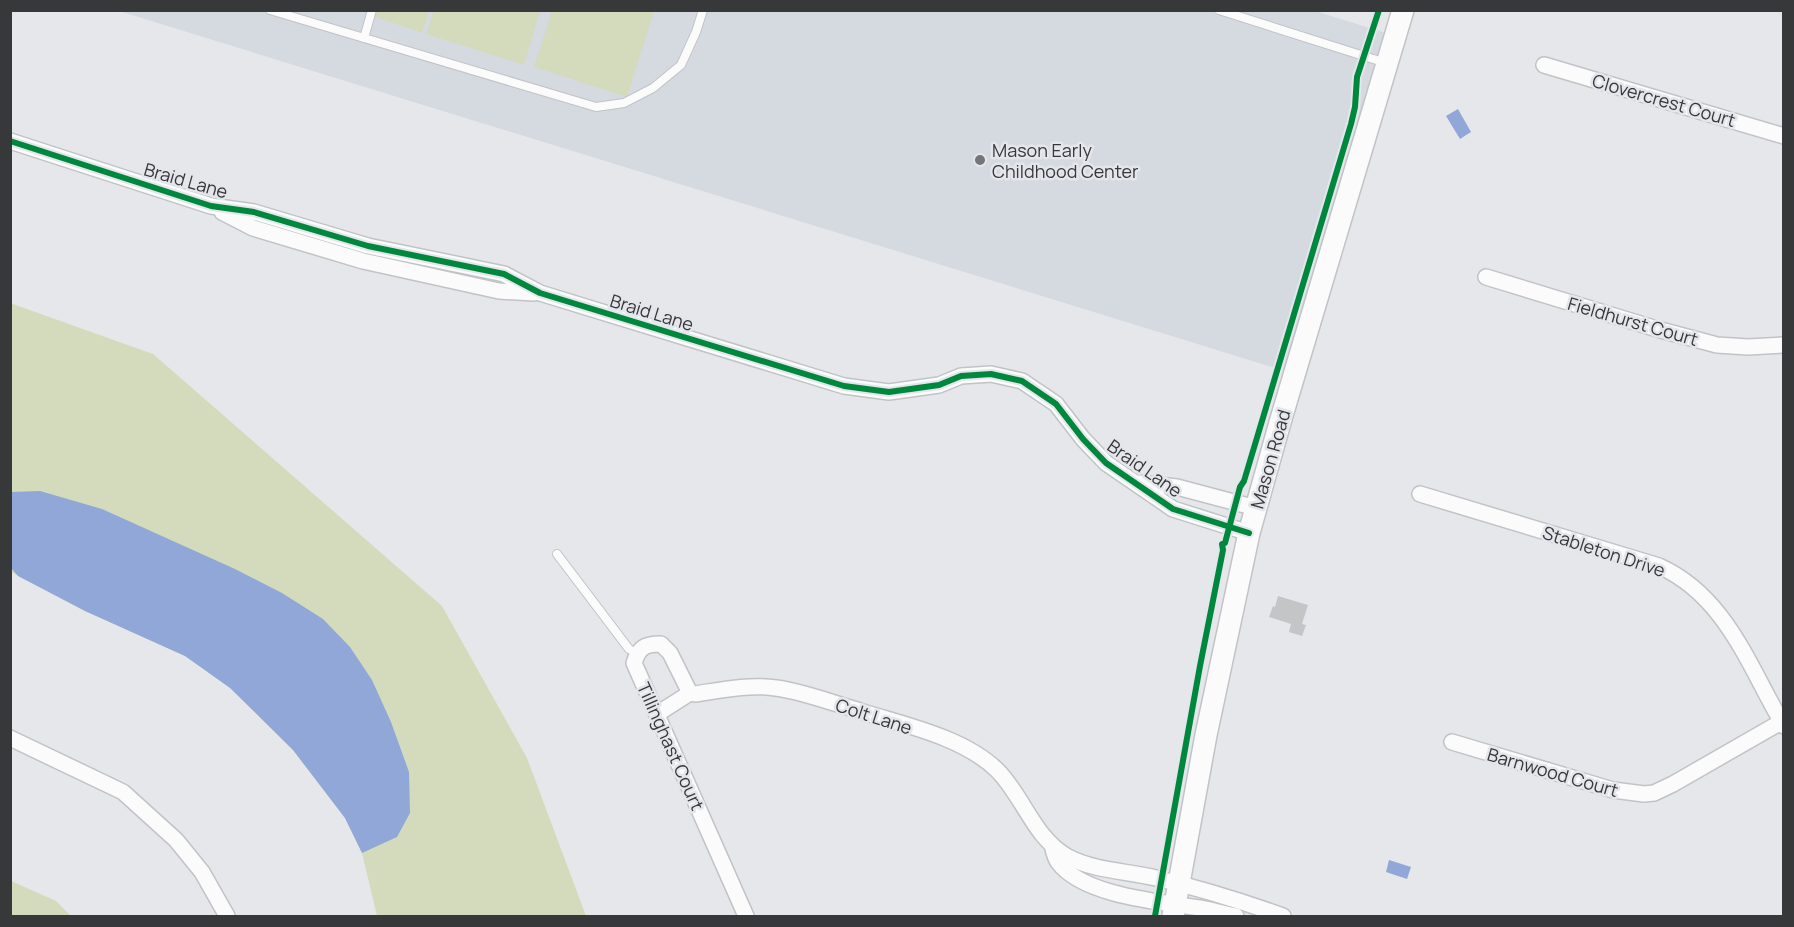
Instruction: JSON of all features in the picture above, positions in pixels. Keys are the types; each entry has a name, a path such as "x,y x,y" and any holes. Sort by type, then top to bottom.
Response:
{"main road":[{"name":"Mason Road","path":"1174,911 1206,735 1249,533 1403,10"}],"street":[{"name":"Clovercrest Court","path":"1544,65 1784,136"},
{"name":"Braid Lane","path":"10,141 211,206 253,228 363,261 499,291 540,293"},
{"name":"Braid Lane","path":"211,206 254,212 368,246 504,274 540,293 844,386 889,392 939,385 961,376 991,374 1022,381 1056,404 1083,439 1106,463 1173,509 1249,533"},
{"name":"Fieldhurst Court","path":"1486,277 1717,345 1748,347 1784,345"},
{"name":"Braid Lane","path":"1136,483 1177,487 1256,508"},
{"name":"Stableton Drive","path":"1420,494 1659,566 1686,581 1702,594 1728,627 1782,724"},
{"name":"Tillinghast Court","path":"690,693 670,653 661,644 648,644 637,653 634,663 746,916"},
{"name":"Colt Lane","path":"657,714 690,693 775,687 805,694 953,741 972,750 996,769 1010,784 1037,829 1067,856 1086,864 1137,873 1241,900 1283,916"},
{"name":"Barnwood Court","path":"1452,742 1613,790 1644,794 1654,793 1673,784 1782,724"},
{"path":"10,738 123,792 176,840 202,872 226,916"},
{"name":"Colt Lane","path":"1051,844 1058,862 1076,878 1100,889 1174,911 1202,908 1236,916"}],"lane":[{"path":"270,10 596,107 624,103 653,88 681,64 696,32 703,10"},
{"path":"364,38 372,10"},
{"path":"1219,10 1387,63"},
{"path":"363,261 368,246"},
{"path":"557,554 629,649 637,653"}],"shaded area":[{"name":"Mason Early Childhood Center","path":"1312,10 1395,36 1295,374 119,11"}],"green space":[{"path":"434,10 540,11 524,65 426,34"},
{"path":"372,11 429,11 422,33 371,15"},
{"path":"552,11 654,11 627,97 534,67"},
{"path":"10,303 153,354 442,606 527,758 586,916 377,916 362,853 345,818 293,750 231,688 185,656 85,611 11,572"},
{"path":"11,881 56,901 71,916 11,916"}],"water":[{"path":"1458,109 1471,132 1460,139 1446,116"},
{"path":"40,491 102,509 235,569 282,593 323,619 350,647 372,680 391,722 409,772 410,813 397,837 362,853 345,818 293,750 230,688 185,656 85,611 18,576 11,568 11,492"},
{"path":"1389,860 1411,867 1407,879 1386,872"}],"building":[{"path":"1278,596 1308,605 1302,624 1306,625 1302,636 1289,632 1291,624 1269,617"}],"cycle path":[{"path":"1155,916 1223,550 1222,544 1225,543 1351,124 1355,107 1357,77 1379,10"},
{"path":"10,141 211,206 254,212 368,246 504,274 540,293 844,386 889,392 939,385 961,376 991,374 1022,381 1056,404 1083,439 1106,463 1173,509 1249,533"}],"place":[{"name":"Mason Early Childhood Center","path":"980,160"}]}
